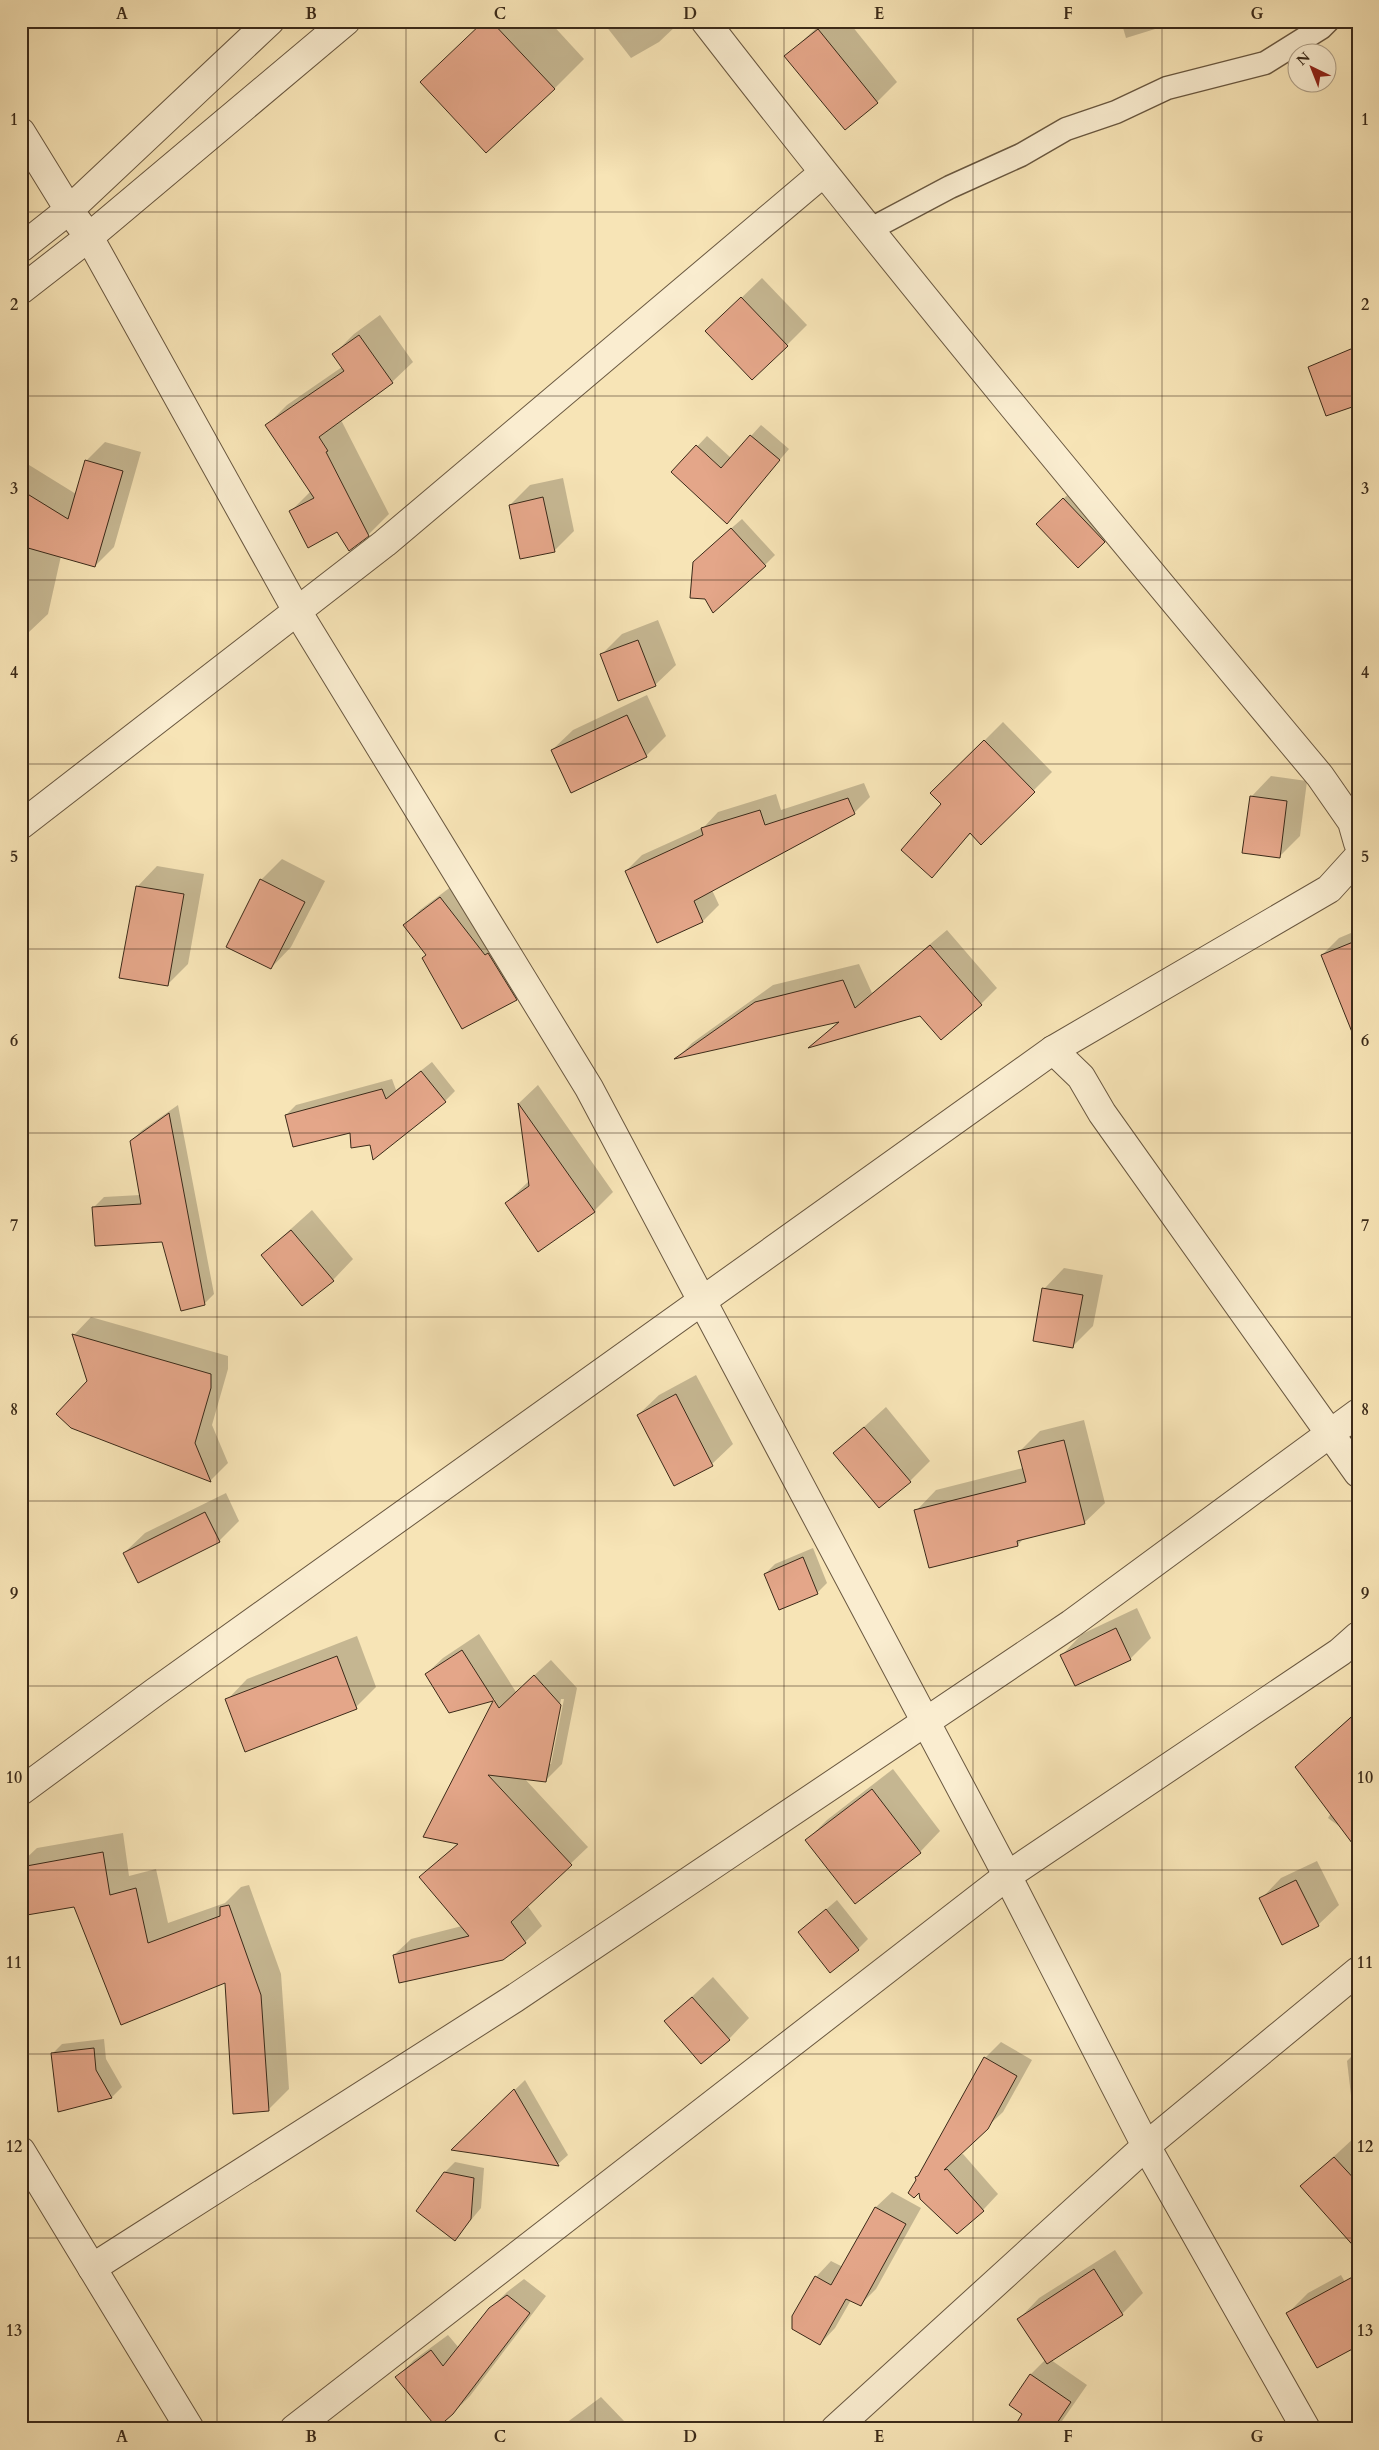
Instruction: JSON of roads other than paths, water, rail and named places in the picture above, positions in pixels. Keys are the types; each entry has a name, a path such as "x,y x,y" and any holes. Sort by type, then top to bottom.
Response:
{"street":[{"path":"21,248 69,210 270,21"},
{"path":"21,290 89,237 346,21"},
{"path":"705,21 823,173 970,356 1320,776 1352,822 1358,842"},
{"path":"21,132 69,210 89,237 298,611 589,1088 926,1722 1146,2146 1306,2429"},
{"path":"21,824 385,543 823,173"},
{"path":"21,1791 154,1692 1053,1050 1329,889 1358,857"},
{"path":"1053,1050 1081,1077 1102,1114 1358,1473"},
{"path":"92,2268 515,1998 1072,1624 1358,1413"},
{"path":"294,2429 1007,1876 1340,1652 1358,1636"},
{"path":"835,2429 1146,2146 1358,1971"},
{"path":"21,2151 190,2429"}],"lane":[{"path":"869,230 950,187 1021,155 1066,129 1116,112 1167,88 1264,63 1321,28 1328,21"}]}
